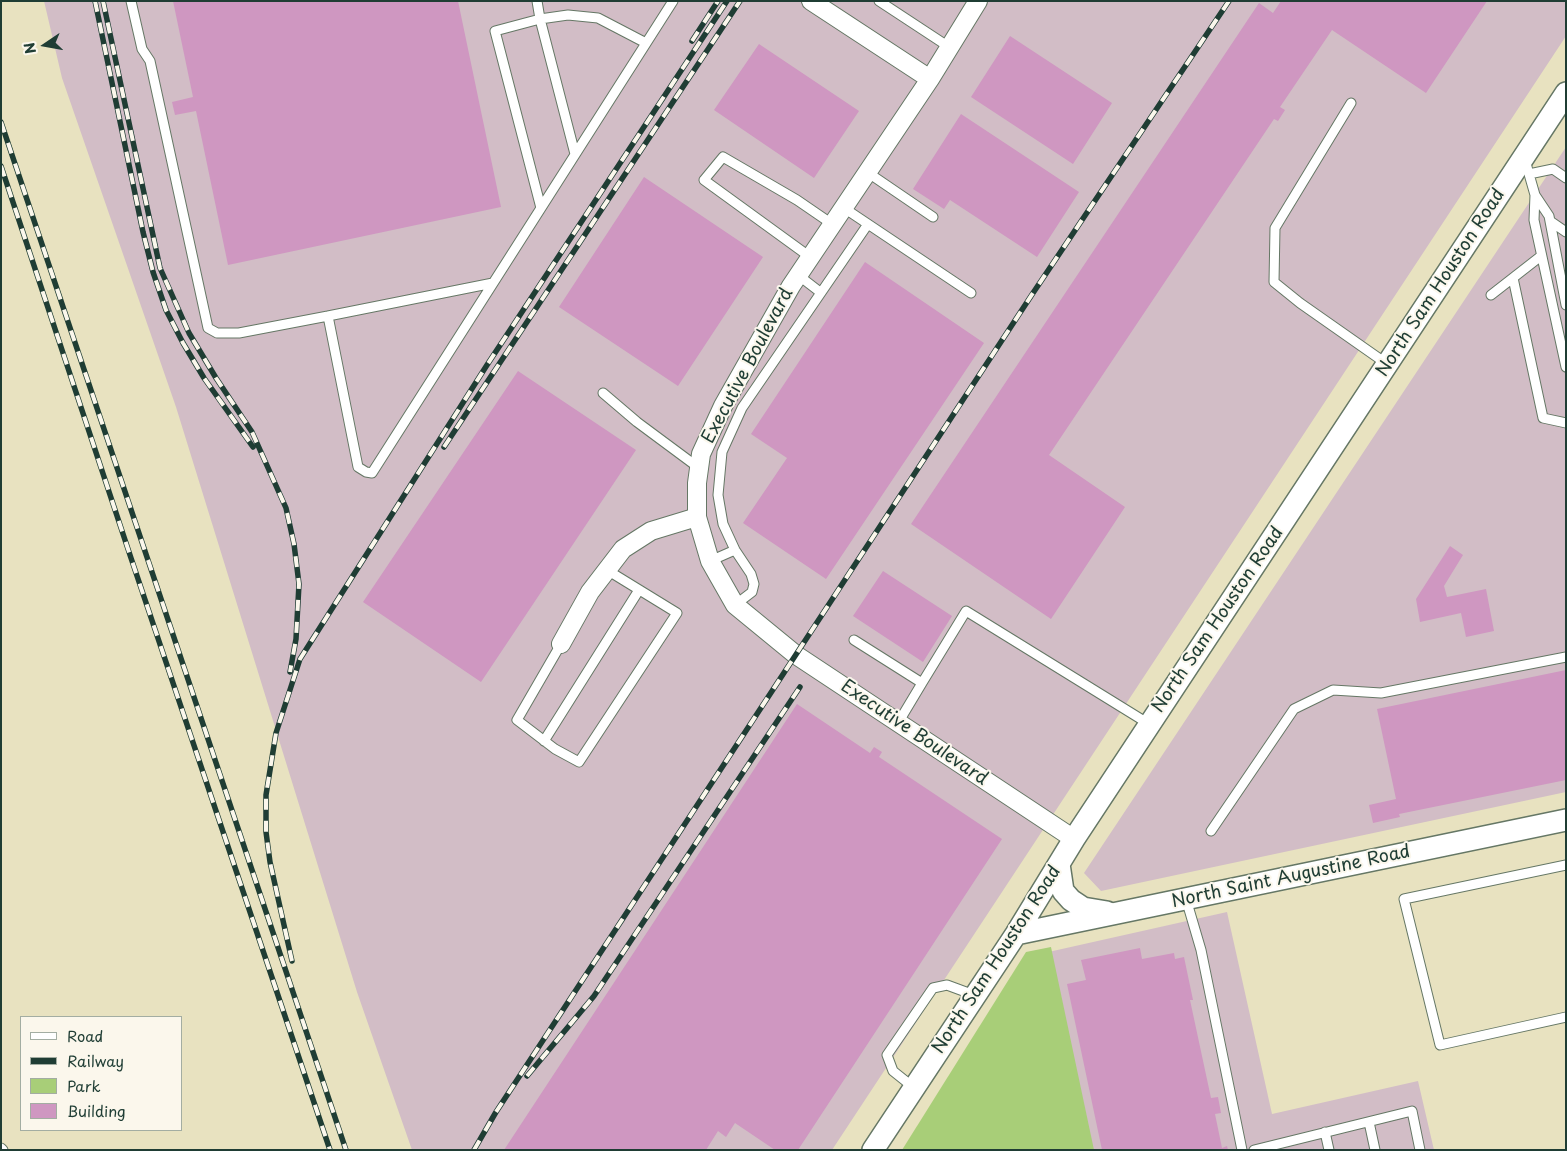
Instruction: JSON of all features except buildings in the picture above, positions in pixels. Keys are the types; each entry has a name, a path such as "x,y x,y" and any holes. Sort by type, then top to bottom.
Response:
{"street":[{"path":"811,1 930,79"},
{"name":"Executive Boulevard","path":"978,1 930,79 798,275 723,406 701,454 697,483 697,517 710,561 736,605 796,656 1074,839"},
{"name":"North Sam Houston Road","path":"873,1150 1016,934 1074,839 1388,364 1526,165 1566,93"},
{"path":"561,644 590,592 623,548 650,531 697,517"},
{"name":"North Saint Augustine Road","path":"1016,934 1566,820"},
{"path":"1060,864 1064,891 1071,900 1083,908 1115,914"}],"lane":[{"path":"131,1 142,49 150,61 208,328 217,333 239,334 493,283"},
{"path":"537,1 575,154"},
{"path":"328,316 358,467 372,473 673,1"},
{"path":"879,1 949,47"},
{"path":"541,208 495,31 540,19 568,15 598,18 646,43"},
{"path":"1351,103 1275,228 1274,282 1300,303 1388,364"},
{"path":"810,257 704,180 723,158 798,200 832,224"},
{"path":"1566,178 1553,169 1526,165 1535,195 1549,216 1566,305"},
{"path":"867,172 933,217"},
{"path":"1535,195 1534,220 1566,367"},
{"path":"844,208 971,293"},
{"path":"1550,221 1566,232"},
{"path":"736,605 752,592 754,584 751,574 723,524 718,495 722,452 742,408 868,224"},
{"path":"1491,295 1542,256"},
{"path":"798,275 820,292"},
{"path":"1513,278 1543,418 1566,423"},
{"path":"603,393 637,422 699,468"},
{"path":"704,447 722,452"},
{"path":"710,561 736,550"},
{"path":"561,644 517,720 555,749 579,762 676,613 607,570"},
{"path":"544,741 639,590"},
{"path":"898,722 966,611 1149,725"},
{"path":"854,640 922,683"},
{"path":"1211,831 1294,709 1333,690 1381,693 1566,657"},
{"path":"1566,865 1404,899 1440,1045 1566,1017"},
{"path":"1186,898 1201,950 1242,1150"},
{"path":"913,1088 893,1072 887,1055 933,988 947,985 974,995"},
{"path":"1254,1150 1287,1146 1325,1132 1412,1111 1420,1150"},
{"path":"1369,1122 1375,1150"},
{"path":"1325,1132 1329,1150"}],"shaded area":[{"path":"44,1 1566,1 1566,36 832,1150 412,1150 357,992 176,407 62,78"},
{"path":"1566,147 1566,792 1101,891 1084,873"},
{"path":"1227,912 1272,1114 1418,1081 1434,1150 1088,1150 1044,953"}],"green space":[{"path":"1051,947 1094,1150 902,1150 1026,952"}],"railway":[{"path":"95,1 143,232 153,272 166,310 204,378 253,447"},
{"path":"103,1 160,268 189,333 252,432 286,508 294,544 299,584 296,639 290,672"},
{"path":"692,41 718,1"},
{"path":"292,961 270,862 266,832 266,795 276,733 300,659 487,365 727,1"},
{"path":"444,447 740,1"},
{"path":"474,1150 496,1112 1033,293 1229,1"},
{"path":"1,122 346,1150"},
{"path":"1,166 330,1150"},
{"path":"527,1076 594,996 800,687"}]}
